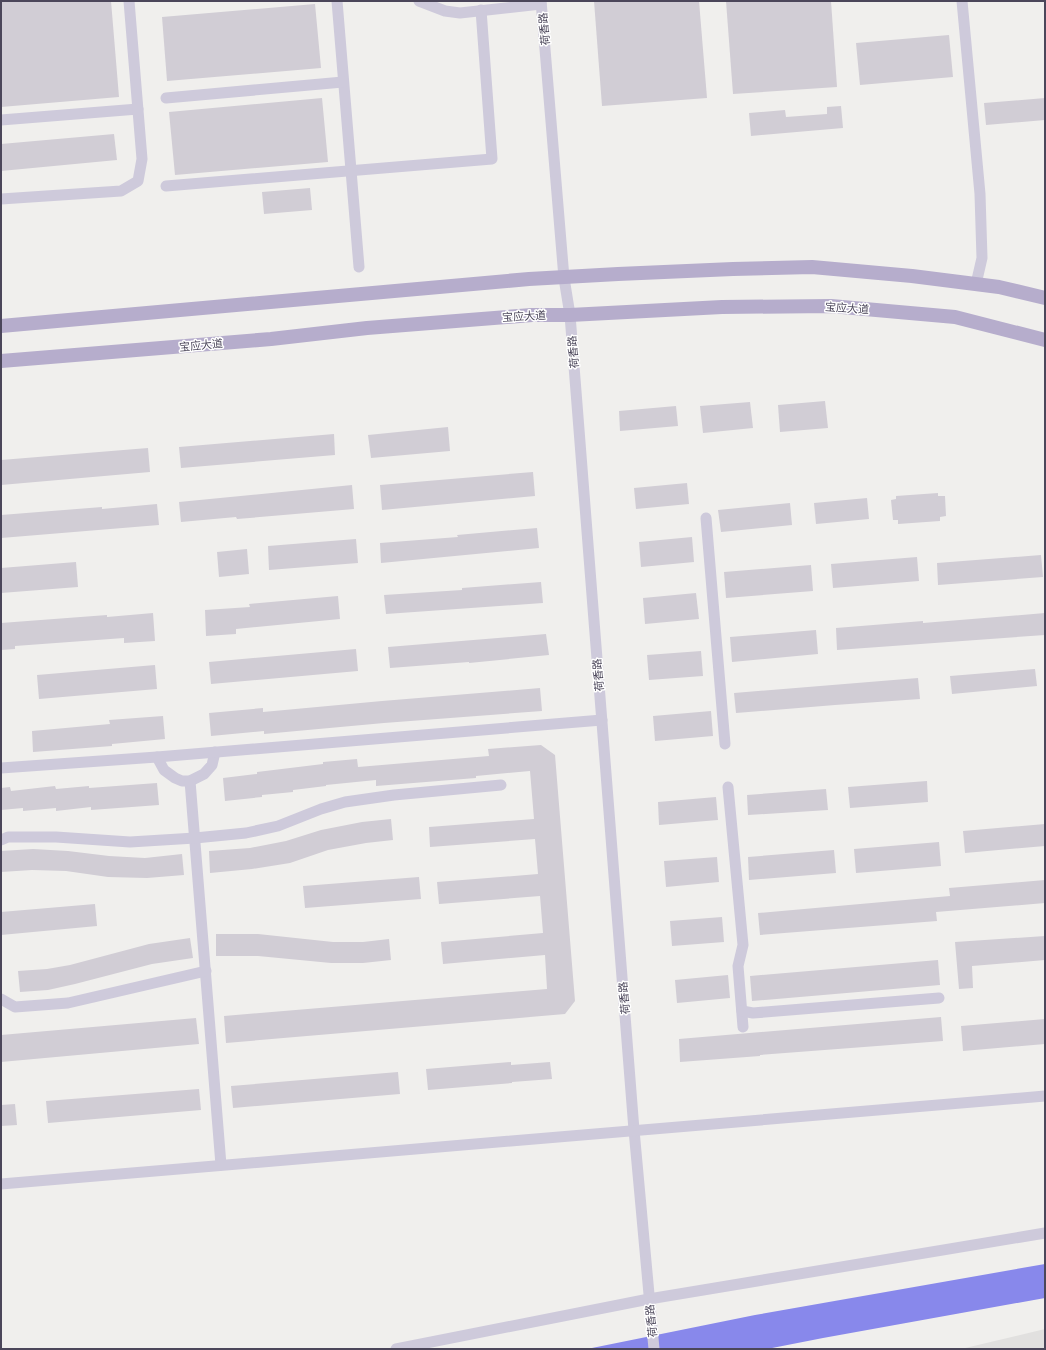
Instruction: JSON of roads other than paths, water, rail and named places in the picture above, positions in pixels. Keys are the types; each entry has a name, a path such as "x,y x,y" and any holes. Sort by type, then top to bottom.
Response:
{"main road":[{"path":"1,326 410,289 626,273 812,267 912,276 999,287 1045,298"},
{"name":"宝应大道","path":"1,361 271,339 367,328 532,315 570,315 722,307 831,306 955,317 1045,340"}],"street":[{"path":"1,199 122,191 138,181 142,159 129,1"},
{"path":"337,1 359,267"},
{"path":"419,1 445,11 460,13 541,2"},
{"path":"962,1 980,194 982,258 976,284"},
{"name":"荷香路","path":"541,2 564,278 570,315 634,1130 648,1299 654,1349"},
{"path":"166,186 492,159 481,10"},
{"path":"166,98 343,82"},
{"path":"1,120 138,109"},
{"path":"706,518 725,744"},
{"path":"1,768 157,757 602,720"},
{"path":"157,757 164,770 175,778 182,781 190,781 204,774 212,765 215,752"},
{"path":"190,781 221,1165"},
{"path":"1,840 8,837 56,837 130,842 246,833 278,826 321,809 346,802 394,795 501,785"},
{"path":"728,787 743,945 738,966 744,1027"},
{"path":"1,999 15,1007 68,1003 206,971"},
{"path":"742,1011 753,1013 939,998"},
{"path":"1,1184 1045,1096"},
{"path":"396,1349 648,1299 1045,1233"}]}
